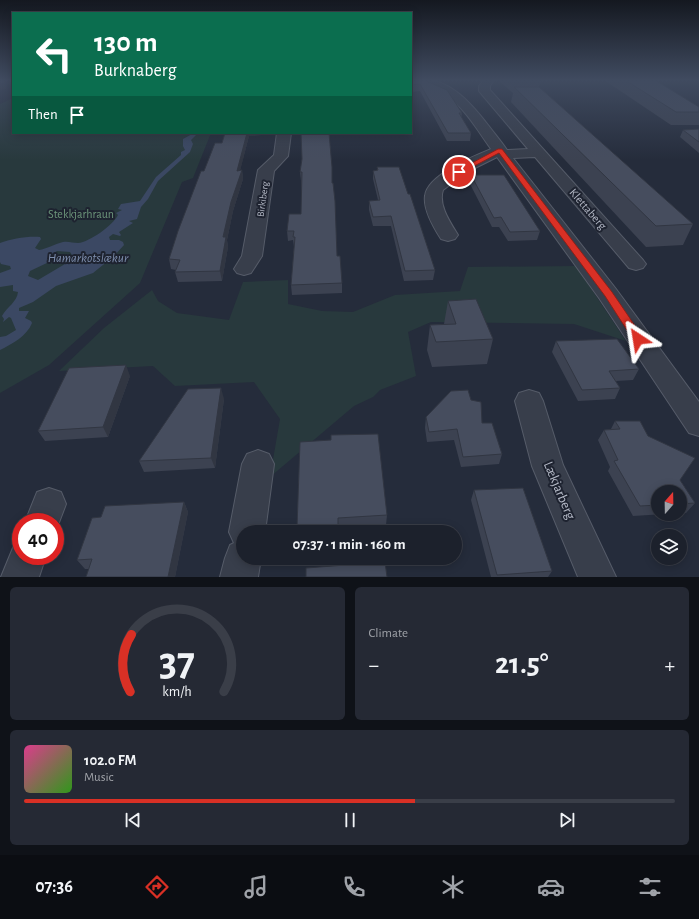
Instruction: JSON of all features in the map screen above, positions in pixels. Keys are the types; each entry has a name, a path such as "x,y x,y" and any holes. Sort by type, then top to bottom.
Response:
{"street":[{"path":"467,107 608,294 638,339 699,424"},
{"name":"Klettaberg","path":"499,107 636,264"},
{"name":"Birkiberg","path":"244,269 252,256 260,215 266,170 281,156 284,134"},
{"path":"448,235 438,216 432,193 442,181 472,163 502,152 539,153"},
{"name":"Lækjarberg","path":"529,401 548,466 597,577"},
{"path":"248,525 258,464"},
{"path":"20,577 25,565"},
{"path":"239,577 242,565"}],"green space":[{"name":"Stekkjarhraun","path":"0,107 12,107 12,134 211,134 193,178 182,182 140,283 49,365 0,393"},
{"path":"576,266 626,341 574,324 431,322 408,332 416,376 380,390 373,397 354,406 270,477 280,419 254,382 175,386 153,366 59,371 104,328 152,290 158,301 177,313 229,320 243,282 288,280 288,304 322,311 353,312 395,295 460,291 468,267"}],"water":[{"name":"Hamarkotslækur","path":"192,134 197,134 191,140 193,144 190,152 158,181 148,199 141,207 137,219 129,221 133,223 119,232 121,235 120,236 113,234 109,237 110,240 119,240 123,242 124,245 114,256 93,273 56,286 33,302 19,308 19,311 29,311 25,318 32,323 30,328 23,336 0,350 0,337 6,336 16,330 11,318 9,317 3,322 4,319 2,316 16,299 18,292 13,291 13,285 0,287 0,273 11,269 10,266 1,264 0,262 0,243 19,238 40,237 41,239 35,248 39,250 63,242 78,243 89,240 106,228 115,219 118,215 116,213 122,210 118,209 121,204 140,201 156,177 181,155 181,152 185,150 183,146 183,139","holes":["57,251 70,252 72,255 65,264 38,280 28,276 30,271 49,262 52,254"]}],"building":[{"path":"433,107 458,107 462,113 459,113 471,133 448,133"},
{"path":"534,107 561,107 693,224 656,226"},
{"path":"668,107 699,107 699,112 676,112"},
{"path":"699,129 699,142 683,130"},
{"path":"225,134 247,134 237,171 242,170 231,202 223,237 226,237 220,271 175,272 180,260 169,259 178,231 201,171 204,171 215,143 222,143"},
{"path":"301,134 329,134 332,183 335,201 337,256 340,256 342,283 291,285 295,237 293,237 294,231 287,231 289,214 301,214 302,172 300,172 302,159"},
{"path":"377,167 399,167 408,194 410,194 435,270 405,271 391,216 373,217 369,201 380,200 373,171 378,170"},
{"path":"471,175 504,175 540,231 510,232 501,217 494,218"},
{"path":"476,299 493,339 436,342 430,325 456,324 448,301"},
{"path":"617,339 639,369 609,371 620,388 582,390 556,341"},
{"path":"126,365 103,427 38,431 69,368"},
{"path":"221,388 211,458 139,461 188,389"},
{"path":"468,390 471,400 481,402 482,423 492,423 502,454 463,457 457,429 429,432 426,417 451,391"},
{"path":"615,421 640,421 648,436 695,458 680,480 683,485 651,485 651,505 640,506 614,461 618,460 604,430 620,429"},
{"path":"378,434 387,515 338,518 338,525 297,525 300,442 331,440 331,435"},
{"path":"523,488 552,571 497,575 474,490"},
{"path":"687,491 695,503 687,504"},
{"path":"184,502 168,577 86,577 92,559 77,560 92,518 101,517 105,506"},
{"path":"346,565 385,565 387,577 306,577 306,568"}],"route":[{"path":"459,172 485,156 500,150 608,294 638,339"}]}
